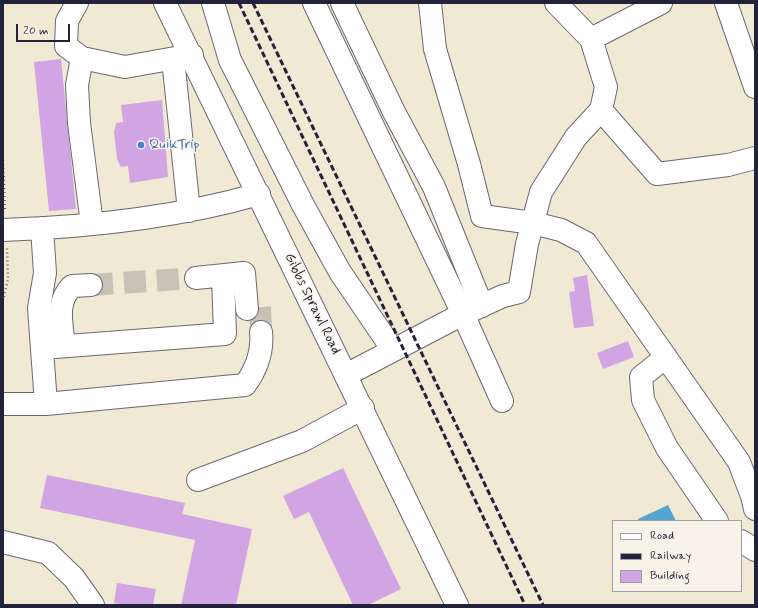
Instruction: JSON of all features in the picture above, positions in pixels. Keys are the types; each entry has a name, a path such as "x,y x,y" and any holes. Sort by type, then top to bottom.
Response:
{"street":[{"path":"77,3 67,21 66,46 82,58 125,67 182,57 189,211"},
{"name":"Gibbs Sprawl Road","path":"165,3 182,57 259,194 457,605"},
{"path":"213,3 230,60 303,205 340,272 392,350"},
{"path":"314,3 473,310"},
{"path":"342,3 394,112 434,187 502,401"},
{"path":"430,3 435,49 470,164 482,216 533,223 561,230 586,243 739,462 752,496 755,509"},
{"path":"346,375 392,350 502,296 519,292 541,192 576,137 601,110 606,87 591,40 556,3"},
{"path":"591,40 661,3"},
{"path":"726,3 755,87"},
{"path":"82,58 77,85 79,123 92,224"},
{"path":"601,110 657,174 728,165 755,158"},
{"path":"3,230 92,224 164,216 224,204 259,194"},
{"path":"42,228 45,273 39,308 46,404"},
{"path":"196,278 244,274 251,301"},
{"path":"42,348 225,334 223,276"},
{"path":"64,346 60,305 64,294 72,286 91,285"},
{"path":"3,404 46,404 245,385 253,373 262,342 255,332"},
{"path":"666,357 641,377 643,400 667,448 716,520"},
{"path":"198,480 302,441 363,408"},
{"path":"3,542 48,553 74,578 93,605"},
{"path":"742,542 755,550"}],"path":[{"path":"3,160 5,208"},
{"path":"4,297 8,279 7,253"}],"water":[{"path":"668,505 676,520 638,520"}],"building":[{"path":"61,59 76,209 49,211 34,62"},
{"name":"QuikTrip","path":"162,100 168,177 130,183 128,166 121,167 117,159 114,132 116,123 123,122 121,105"},
{"path":"587,275 594,326 574,328 569,292 575,291 573,278"},
{"path":"628,341 634,357 603,369 597,353"},
{"path":"343,468 401,589 368,605 353,605 309,512 294,519 283,496"},
{"path":"47,475 185,503 182,514 252,529 236,605 181,605 195,540 40,508"},
{"path":"117,583 156,589 153,605 128,605 114,603"}],"tunnel":[{"path":"91,285 196,278"},
{"path":"260,307 261,332"}],"railway":[{"path":"239,3 525,605"},
{"path":"253,3 543,605"}],"place":[{"name":"QuikTrip","path":"141,145"}]}
